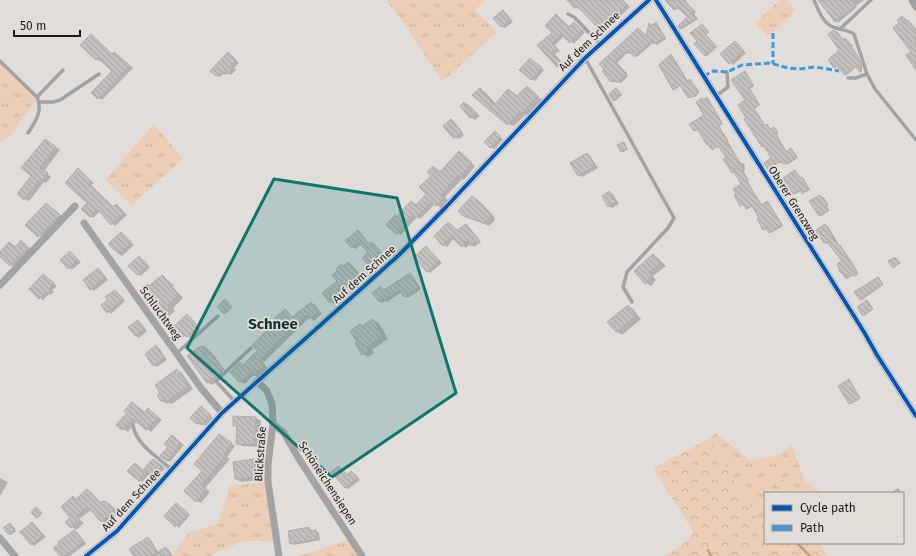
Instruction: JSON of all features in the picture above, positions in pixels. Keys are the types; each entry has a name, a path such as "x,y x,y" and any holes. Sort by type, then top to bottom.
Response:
{"street":[{"name":"Auf dem Schnee","path":"86,556 117,531 234,401 410,244 585,58 649,0"},
{"name":"Oberer Grenzweg","path":"656,0 916,416"},
{"path":"912,0 916,7"},
{"path":"0,285 75,206"},
{"name":"Schluchtweg","path":"84,224 201,388 222,413"},
{"name":"Blickstraße","path":"257,381 267,391 271,398 272,404 273,424 268,464 268,482 279,556"},
{"name":"Schöneichensiepen","path":"273,424 284,433 299,459 362,556"},
{"path":"0,538 15,556"}],"lane":[{"path":"814,0 825,22 832,27 847,29 854,34 867,74 875,89 916,140"},
{"path":"840,29 871,0"},
{"path":"568,14 574,17 600,44"},
{"path":"585,58 674,218 668,228 627,272 623,286 632,302"},
{"path":"0,61 37,97 39,102 38,118 28,132"},
{"path":"37,97 63,70"},
{"path":"716,96 728,88 726,72"},
{"path":"39,102 53,102 60,100 99,74"},
{"path":"848,78 856,78 867,74"},
{"path":"176,353 218,316"},
{"path":"234,401 216,381 251,348"},
{"path":"133,425 134,434 141,443 172,470"}],"highlighted area":[{"path":"274,179 397,198 456,393 332,477 187,348"}],"green space":[{"path":"386,0 485,0 475,10 497,32 442,82 404,23"},
{"path":"780,0 786,0 796,11 768,37 755,23"},
{"path":"0,61 37,97 12,134 0,143"},
{"path":"154,124 183,159 131,205 105,180"},
{"path":"716,433 751,461 780,454 792,445 805,481 821,492 764,492 764,520 760,522 709,439"},
{"path":"709,439 760,522 764,520 764,544 821,544 827,556 664,556 680,547 694,533 653,468"},
{"path":"782,479 793,492 764,492 764,495 760,488"},
{"path":"268,482 277,541 245,541 219,551 211,556 175,556 174,553 189,532 218,524 230,486"},
{"path":"348,540 359,556 298,556"}],"building":[{"path":"567,0 623,0 627,5 600,30 577,6 574,8"},
{"path":"665,0 684,0 694,11 692,13 697,18 680,29 678,26 687,17 677,7 674,10"},
{"path":"818,0 851,0 856,6 835,22"},
{"path":"503,10 510,20 501,27 493,18"},
{"path":"556,14 569,27 574,22 582,30 570,43 561,34 552,43 557,49 552,52 562,63 557,67 537,45 552,33 545,26"},
{"path":"902,16 906,21 908,20 916,31 916,70 906,55 911,52 893,28 899,23 897,20"},
{"path":"656,22 665,38 654,44 652,41 634,57 630,52 624,53 615,61 627,74 618,82 610,81 602,71 604,69 599,64 638,28 646,36 649,23 652,25"},
{"path":"702,24 708,31 705,34 716,46 705,56 694,44 697,41 690,33"},
{"path":"833,30 843,39 845,38 853,46 851,47 857,54 861,65 861,73 855,67 845,75 837,66 834,68 828,60 839,50 828,34"},
{"path":"91,34 112,54 114,52 130,66 98,99 91,93 112,71 98,58 96,60 80,45"},
{"path":"735,41 744,51 729,64 720,54"},
{"path":"228,52 236,60 231,66 234,68 227,74 224,71 222,74 220,73 216,76 210,71"},
{"path":"671,54 687,81 690,79 699,92 693,97 688,98 680,85 673,90 659,65"},
{"path":"530,58 542,68 531,80 519,70"},
{"path":"745,71 753,85 749,88 759,104 754,108 765,126 767,124 770,129 774,127 778,133 776,134 786,152 791,148 797,157 786,164 779,162 768,169 764,163 771,158 744,119 746,118 738,105 745,100 731,80"},
{"path":"527,86 538,96 522,113 520,111 509,124 506,124 472,95 480,88 495,104 508,89 517,96"},
{"path":"616,88 621,94 613,101 609,94"},
{"path":"707,97 722,123 718,125 728,141 727,142 740,163 744,164 742,171 761,205 767,201 782,225 769,233 766,228 763,230 757,219 759,218 752,206 746,209 743,204 740,206 734,195 736,194 733,189 741,184 734,172 732,173 723,159 726,157 718,146 712,150 697,129 694,131 689,124 704,115 696,102"},
{"path":"464,102 476,113 470,118 460,106"},
{"path":"451,119 462,132 455,138 453,138 443,126"},
{"path":"495,131 501,137 490,148 484,142"},
{"path":"45,139 56,147 40,168 48,173 41,182 39,180 24,200 17,194 31,176 21,168"},
{"path":"624,142 627,149 621,152 617,145"},
{"path":"459,151 472,163 442,194 444,197 436,206 431,202 416,218 413,215 396,234 386,225 411,201 416,205 426,194 419,187 431,176 427,172 433,166 440,172"},
{"path":"587,153 595,166 578,176 570,163"},
{"path":"78,168 91,181 89,183 113,207 116,204 124,213 111,225 97,209 90,217 81,209 87,203 65,183"},
{"path":"795,170 800,178 802,177 809,189 802,194 800,190 793,194 783,178"},
{"path":"609,191 616,202 608,207 602,196"},
{"path":"820,195 828,205 826,206 829,210 819,216 809,201"},
{"path":"472,196 488,211 491,216 484,223 463,216 458,211"},
{"path":"46,203 60,215 38,237 25,225"},
{"path":"448,222 457,230 466,224 479,240 470,246 467,241 462,247 451,237 443,246 434,236"},
{"path":"825,224 858,274 846,279 840,272 837,264 842,261 827,242 824,243 815,231"},
{"path":"358,230 369,244 372,242 384,255 371,268 362,258 368,252 358,242 352,248 345,241"},
{"path":"121,232 131,242 119,254 108,244"},
{"path":"21,240 29,248 10,266 0,257 0,252 9,242 15,247"},
{"path":"426,246 439,261 427,272 414,257"},
{"path":"70,251 78,260 68,269 60,260"},
{"path":"653,254 661,262 649,273 652,276 645,284 634,271"},
{"path":"139,256 148,265 137,275 128,266"},
{"path":"895,257 900,263 893,268 888,261"},
{"path":"348,262 359,274 337,292 339,294 330,303 322,293 337,281 332,275 337,271 336,269 341,264 343,266"},
{"path":"98,268 105,277 90,290 83,280"},
{"path":"410,273 419,287 404,297 399,290 384,301 382,299 379,302 372,293 381,286 383,290 387,288"},
{"path":"43,274 54,283 47,294 45,293 39,299 29,289"},
{"path":"162,275 178,295 168,305 171,307 163,314 139,291 147,284 149,286"},
{"path":"878,277 883,284 860,300 854,292"},
{"path":"115,290 123,299 107,313 101,305 108,300 105,297"},
{"path":"225,299 232,307 224,314 217,307"},
{"path":"867,300 873,309 863,316 857,307"},
{"path":"311,302 319,311 310,319 307,315 277,342 260,360 265,365 254,376 250,373 240,383 230,372 240,362 243,365 257,351 252,345 266,331 264,328 285,309 292,317"},
{"path":"628,305 636,316 616,332 607,322"},
{"path":"187,314 198,326 187,337 185,335 183,337 173,327"},
{"path":"373,319 383,336 367,347 369,350 362,355 355,343 357,342 350,331 360,324 362,326"},
{"path":"138,320 144,329 135,336 128,327"},
{"path":"156,345 164,358 153,366 145,354"},
{"path":"201,346 204,346 212,357 214,356 223,370 207,383 187,356"},
{"path":"177,369 189,386 166,402 164,400 161,401 157,395 160,393 155,385"},
{"path":"849,379 860,398 849,404 838,386"},
{"path":"132,402 144,412 148,408 158,417 146,430 133,419 122,430 116,425 127,413 124,411"},
{"path":"201,406 211,415 202,424 195,423 190,418"},
{"path":"233,416 256,417 254,445 236,444 237,426 233,426"},
{"path":"219,434 232,443 224,454 226,456 201,485 206,490 196,502 184,491 202,471 194,464"},
{"path":"172,435 181,443 167,461 160,456 168,447 164,444"},
{"path":"153,459 162,466 152,478 146,472 139,481 127,471 135,463 143,470"},
{"path":"254,459 256,477 235,479 233,462"},
{"path":"339,466 347,475 351,471 357,478 345,488 331,472"},
{"path":"87,489 100,503 105,501 114,510 101,522 88,507 76,516 80,520 71,528 65,522 70,518 61,507 73,496 76,499"},
{"path":"176,503 188,513 175,527 164,516"},
{"path":"36,507 42,513 36,518 31,512"},
{"path":"32,522 43,535 31,545 20,532"},
{"path":"10,523 15,529 9,535 3,528"},
{"path":"309,527 309,531 316,530 317,539 290,544 288,531"},
{"path":"74,530 84,542 64,556 60,556 53,548 59,544 58,542"},
{"path":"148,537 157,552 151,556 134,556 129,549"},
{"path":"166,547 171,556 162,556 159,551"}],"waterway":[{"path":"798,544 810,556"},
{"path":"708,550 711,556"}],"marked path":[{"path":"773,33 773,64"},
{"path":"704,76 713,71 727,72 742,65 770,63 788,68 799,69 815,67 839,71"}],"cycle path":[{"path":"86,556 117,531 222,413 399,255 447,206 585,58 649,0"},
{"path":"656,0 916,416"}],"district":[{"name":"Schnee","path":"273,324"}]}
